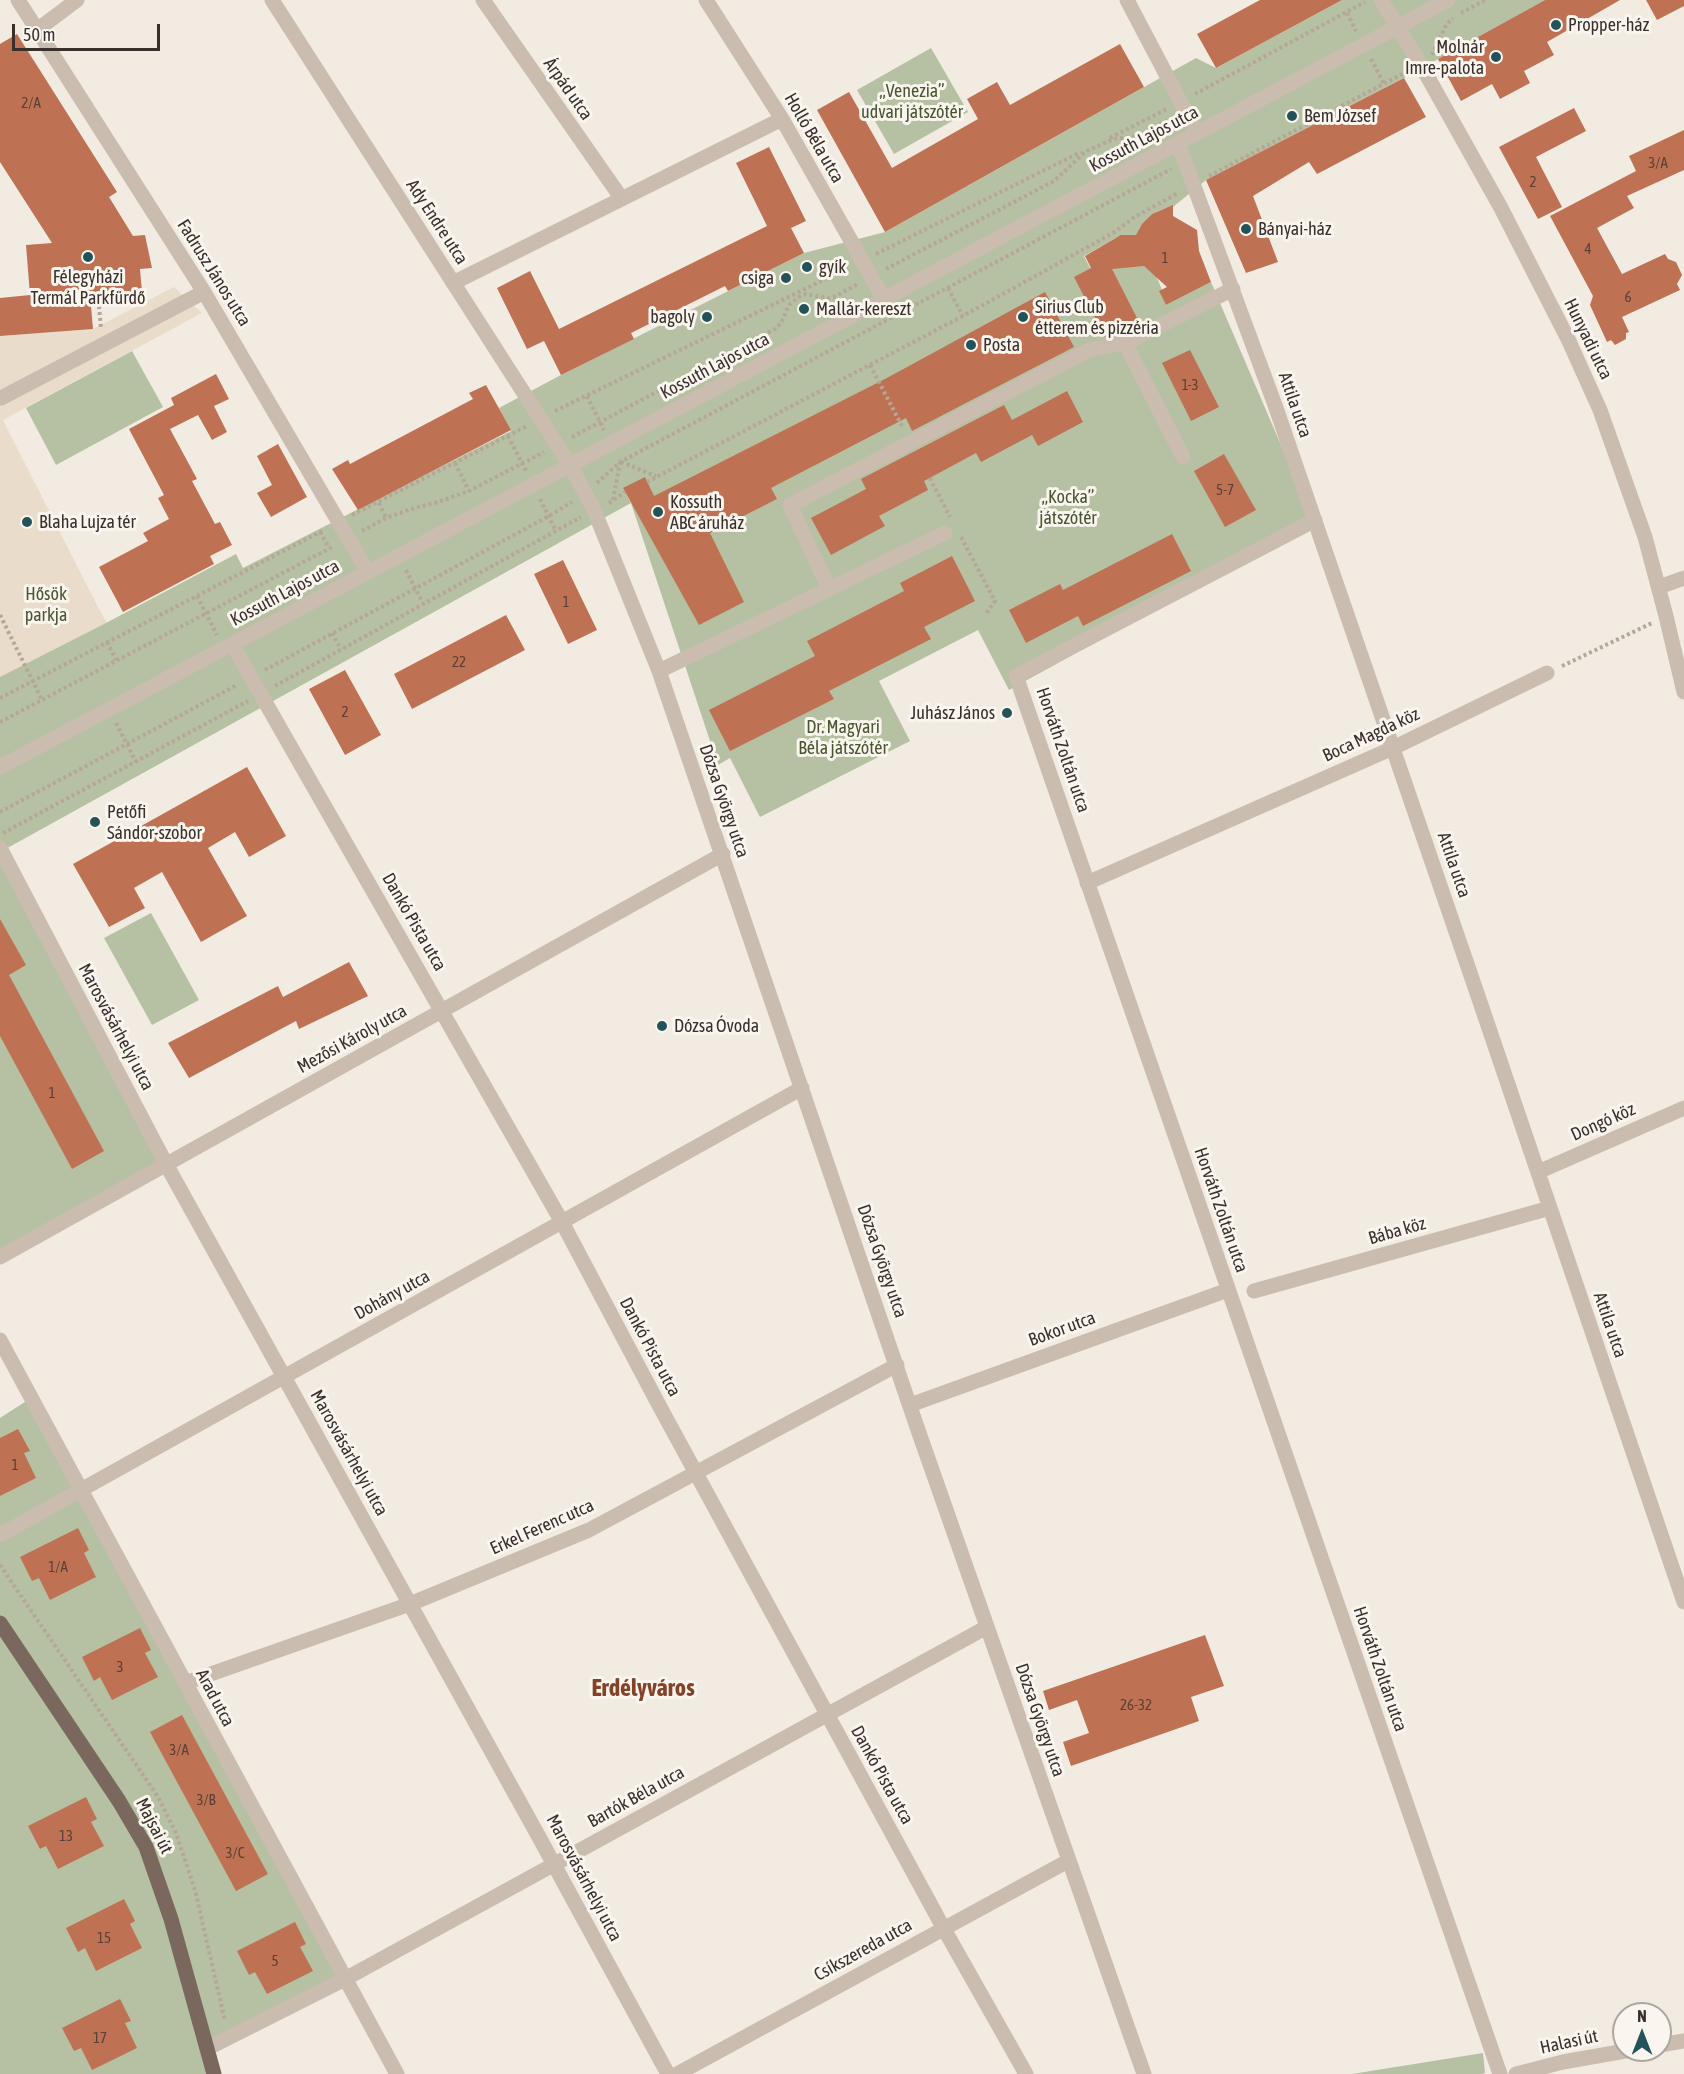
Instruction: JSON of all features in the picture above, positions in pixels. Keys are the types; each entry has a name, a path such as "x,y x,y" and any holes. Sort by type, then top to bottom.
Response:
{"main road":[{"name":"Majsai út","path":"0,1623 119,1802 146,1847 171,1919 214,2074"}],"street":[{"name":"Fadrusz János utca","path":"18,0 204,292 368,572"},
{"path":"37,30 77,0"},
{"name":"Ady Endre utca","path":"272,0 570,465"},
{"name":"Árpád utca","path":"483,0 622,199"},
{"name":"Holló Béla utca","path":"706,0 782,119 884,299"},
{"path":"1127,0 1197,133"},
{"name":"Hunyadi utca","path":"1381,0 1421,65 1502,208 1568,339 1600,410 1625,478 1659,587 1684,692"},
{"name":"Kossuth Lajos utca","path":"0,767 1448,0"},
{"path":"453,283 782,119"},
{"name":"Attila utca","path":"1178,143 1233,289 1315,520 1684,1602"},
{"path":"829,589 790,505 1089,350 1125,343 1233,289"},
{"path":"0,398 204,292"},
{"path":"1125,343 1183,457"},
{"name":"Dózsa György utca","path":"570,465 594,510 658,671 723,854 910,1405 1144,2074"},
{"name":"Horváth Zoltán utca","path":"1315,520 1016,676 1500,2074"},
{"path":"658,671 829,589 951,527"},
{"path":"1659,587 1684,578"},
{"name":"Dankó Pista utca","path":"232,644 562,1222 827,1715 1026,2074"},
{"name":"Boca Magda köz","path":"1088,883 1393,748 1546,673"},
{"name":"Marosvásárhelyi utca","path":"0,848 166,1164 668,2074"},
{"name":"Mezősi Károly utca","path":"0,1257 723,854"},
{"name":"Dohány utca","path":"0,1535 802,1088"},
{"name":"Dongó köz","path":"1538,1172 1684,1108"},
{"name":"Bába köz","path":"1254,1291 1550,1208"},
{"name":"Bokor utca","path":"910,1405 1228,1290"},
{"name":"Arad utca","path":"0,1340 398,2074"},
{"name":"Erkel Ferenc utca","path":"185,1683 410,1604 589,1530 897,1365"},
{"name":"Bartók Béla utca","path":"208,2048 345,1979 987,1627"},
{"name":"Csíkszereda utca","path":"677,2074 1068,1861"},
{"name":"Halasi út","path":"1516,2074 1612,2053"}],"path":[{"path":"0,722 386,518 469,491 557,445 775,329 781,323 789,305 799,297 806,294 834,297 1054,181 1085,152 1113,139 1139,136 1183,107 1369,0"},
{"path":"647,482 963,316 1113,233 1133,218 1193,185 1421,65 1432,56 1446,25 1456,15"},
{"path":"0,698 540,419 1183,107"},
{"path":"0,812 549,516 586,493 620,462 1185,162"},
{"path":"870,365 911,443"},
{"path":"620,462 657,477"},
{"path":"613,501 620,462"},
{"path":"455,464 469,491"},
{"path":"930,478 951,527 995,601 985,615"},
{"path":"0,835 626,492"},
{"path":"378,502 386,518"},
{"path":"320,532 329,548"},
{"path":"415,587 423,603"},
{"path":"0,615 42,700"},
{"path":"1546,673 1666,616"},
{"path":"333,633 341,649"},
{"path":"107,642 116,660"},
{"path":"109,709 136,762"}],"green space":[{"path":"1342,0 1545,0 1404,78 1206,180 1173,207 1152,214 1139,229 1144,266 1156,275 1166,305 1211,282 1314,522 1009,690 978,630 879,681 910,741 760,817 730,758 718,765 631,503 2,851 166,1164 0,1256 0,422 106,623 236,554 243,568 511,431 499,408 804,253 885,232 1196,58 1216,68","holes":["1118,237 1125,250 1090,268 1084,256","623,488 653,496 631,503"]},
{"name":"„Venezia” udvari játszótér","path":"931,48 968,112 894,154 857,90"},
{"path":"132,351 163,407 56,465 26,408"},
{"path":"151,913 199,1000 152,1025 104,938"},
{"path":"31,1398 344,1979 208,2047 147,1846 0,1622 0,1418"},
{"path":"0,1625 145,1847 213,2074 0,2074"},
{"path":"1483,2053 1485,2073 1482,2074 1352,2074"}],"shaded area":[{"name":"Blaha Lujza tér","path":"174,287 202,313 3,420 106,623 0,677 0,336 93,329"}],"building":[{"path":"1260,0 1342,0 1216,68 1197,34"},
{"name":"Molnár Imre-palota","path":"1545,0 1620,0 1547,42 1554,55 1524,71 1530,83 1500,99 1492,84 1461,101 1438,59"},
{"path":"1646,0 1684,0 1684,6 1657,20"},
{"path":"17,34 117,192 109,197 133,236 145,235 152,268 140,269 143,303 91,306 93,329 0,336 0,298 30,295 26,245 52,243 0,162 0,44"},
{"path":"1120,44 1144,87 885,232 817,110 849,92 892,168 978,119 967,99 997,82 1010,105"},
{"name":"Bányai-ház","path":"1404,78 1426,117 1317,174 1309,162 1253,196 1278,262 1246,273 1206,180"},
{"path":"1574,108 1586,131 1536,157 1562,207 1538,219 1499,147"},
{"path":"1684,130 1684,170 1627,196 1634,208 1597,228 1622,274 1665,254 1668,259 1676,262 1682,275 1677,284 1680,290 1622,317 1629,332 1626,333 1626,339 1615,345 1611,340 1607,342 1590,305 1593,296 1550,216 1636,171 1629,156"},
{"path":"769,147 806,221 791,228 804,253 728,291 725,286 631,333 634,339 561,375 544,341 527,349 497,288 530,271 559,329 767,226 736,163"},
{"path":"1173,205 1173,216 1197,230 1199,251 1211,282 1166,305 1159,291 1167,287 1144,266 1112,269 1138,320 1105,337 1074,277 1091,268 1085,256 1121,235 1136,235 1142,224 1152,214"},
{"path":"1045,292 1074,347 912,431 906,418 771,488 777,499 710,533 744,602 699,625 623,488 645,477 654,496 885,379"},
{"path":"1190,350 1219,407 1191,421 1162,363"},
{"path":"216,374 229,399 214,406 227,432 212,440 198,415 170,429 197,479 192,481 215,524 220,522 232,545 210,556 214,564 123,612 99,567 148,541 143,533 169,519 158,498 164,495 129,429 174,405 171,398"},
{"path":"486,385 511,430 358,510 332,469 348,460 350,464 473,399 469,393"},
{"path":"1067,391 1083,422 1038,446 1032,435 981,462 976,453 924,481 928,490 879,516 885,526 831,555 811,518 866,489 861,479 1004,405 1012,420"},
{"path":"278,444 307,497 271,517 257,493 272,485 257,456"},
{"path":"1224,454 1256,510 1225,527 1194,471"},
{"path":"1172,534 1191,571 1083,626 1078,616 1026,643 1009,610 1060,584 1063,590"},
{"path":"952,556 975,601 924,627 931,639 829,691 834,699 730,751 709,710 815,656 807,641 904,591 900,583"},
{"path":"563,560 597,630 568,644 534,574"},
{"path":"506,615 525,650 412,709 394,674"},
{"path":"345,670 381,735 345,755 309,689"},
{"path":"247,767 286,836 249,857 235,832 208,848 247,916 201,942 162,872 134,888 145,908 109,927 73,864"},
{"path":"0,919 26,965 9,975 104,1151 72,1169 0,1036"},
{"path":"349,962 368,996 299,1029 296,1021 189,1078 168,1043 278,986 283,997"},
{"path":"18,1429 30,1451 24,1453 36,1478 0,1496 0,1438"},
{"path":"78,1528 89,1550 84,1553 96,1577 50,1600 39,1578 32,1581 20,1557"},
{"path":"140,1628 151,1650 145,1653 158,1677 112,1700 100,1677 94,1681 82,1657"},
{"path":"1205,1635 1224,1686 1191,1697 1199,1721 1071,1766 1063,1742 1089,1733 1077,1700 1049,1710 1043,1691"},
{"path":"182,1715 268,1874 236,1891 150,1732"},
{"path":"86,1797 97,1819 91,1822 104,1846 58,1869 46,1846 40,1849 28,1826"},
{"path":"124,1899 135,1921 130,1924 142,1948 96,1971 85,1948 78,1952 66,1928"},
{"path":"295,1922 306,1944 300,1947 313,1971 267,1994 255,1972 249,1975 237,1951"},
{"path":"120,1999 131,2021 125,2023 137,2048 92,2070 81,2048 74,2051 62,2028"}],"place":[{"name":"Propper-ház","path":"1556,25"},
{"name":"Molnár Imre-palota","path":"1496,57"},
{"name":"Bem József","path":"1292,116"},
{"name":"Bányai-ház","path":"1246,229"},
{"name":"Félegyházi Termál Parkfürdő","path":"88,257"},
{"name":"gyík","path":"807,267"},
{"name":"csiga","path":"786,278"},
{"name":"Mallár-kereszt","path":"804,309"},
{"name":"bagoly","path":"707,317"},
{"name":"Sirius Club étterem és pizzéria","path":"1023,317"},
{"name":"Posta","path":"971,345"},
{"name":"Kossuth ABC áruház","path":"658,512"},
{"name":"Blaha Lujza tér","path":"27,522"},
{"name":"Juhász János","path":"1007,713"},
{"name":"Petőfi Sándor-szobor","path":"95,822"},
{"name":"Dózsa Óvoda","path":"662,1026"}],"district":[{"name":"Erdélyváros","path":"643,1688"}],"park label":[{"name":"„Kocka” játszótér","path":"1068,507"},
{"name":"Hősök parkja","path":"46,604"},
{"name":"Dr. Magyari Béla játszótér","path":"843,737"}]}
